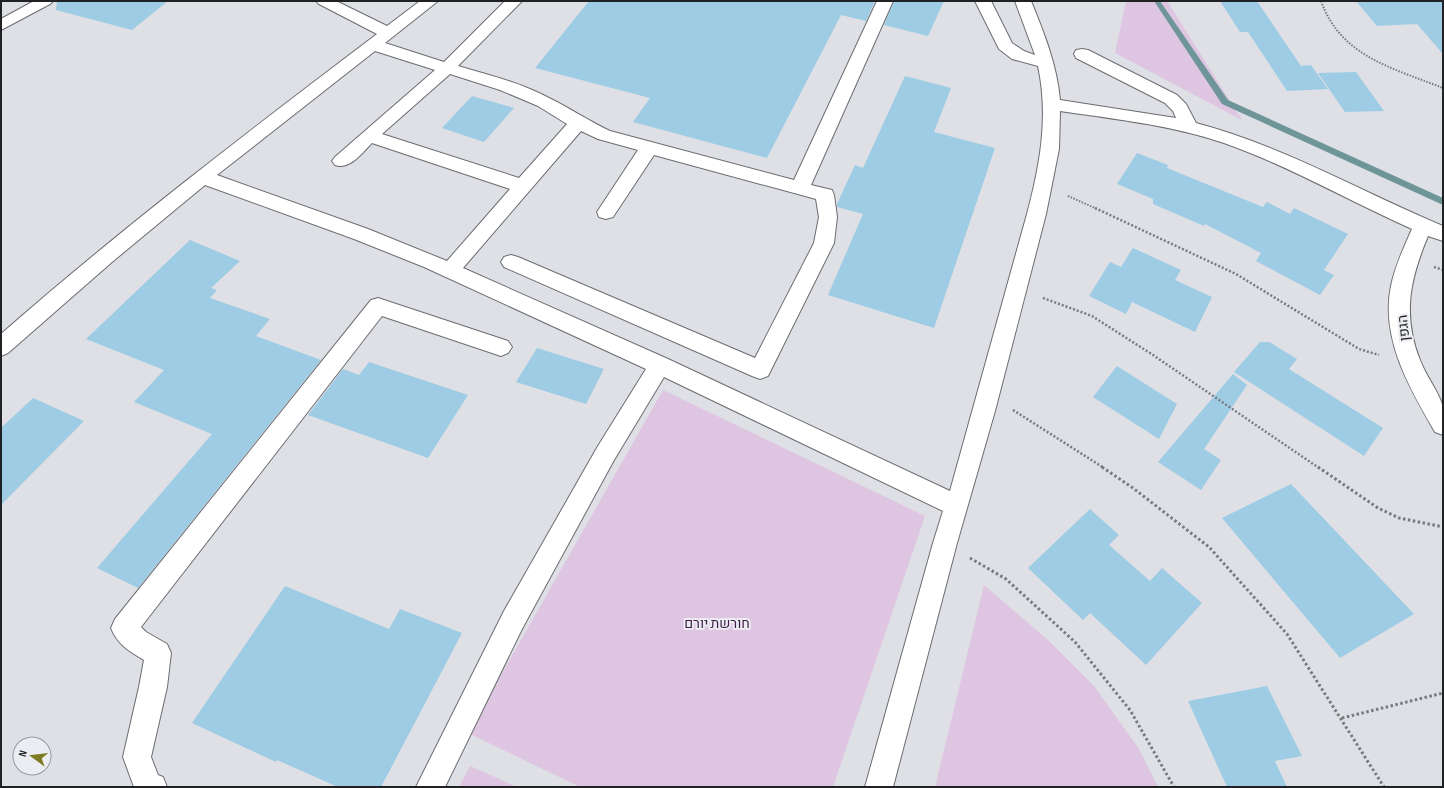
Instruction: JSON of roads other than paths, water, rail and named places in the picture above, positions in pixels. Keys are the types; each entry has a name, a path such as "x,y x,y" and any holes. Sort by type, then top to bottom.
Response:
{"street":[{"path":"18,1 38,4"},
{"path":"324,1 388,33"},
{"path":"1,347 84,273 202,176 430,1"},
{"path":"341,161 447,68 514,1"},
{"path":"800,188 884,1"},
{"path":"983,1 1005,46 1018,55 1045,62"},
{"path":"879,787 944,543 957,506 988,396 1044,182 1051,137 1052,104 1045,62 1036,32 1023,1"},
{"path":"1,25 38,4"},
{"path":"373,45 506,86 544,102 578,123 604,135 825,195 828,217 824,243 760,370 511,262"},
{"path":"1082,54 1171,99 1180,108 1188,127"},
{"path":"1052,104 1137,117 1188,127 1229,138 1265,152 1443,234"},
{"path":"450,270 578,123"},
{"path":"369,136 522,186"},
{"path":"606,212 650,147"},
{"path":"202,176 361,234 450,270 660,365 957,506"},
{"name":"הגפן","path":"1423,226 1407,264 1401,289 1400,316 1403,343 1412,366 1443,425"},
{"path":"153,787 148,785 137,757 153,688 158,653 137,641 124,628 378,306 501,347"},
{"path":"430,787 517,613 606,453 660,365"}],"waterway":[{"path":"1157,1 1225,102 1443,202"}],"park label":[{"name":"חורשת יורם","path":"717,623"}]}
